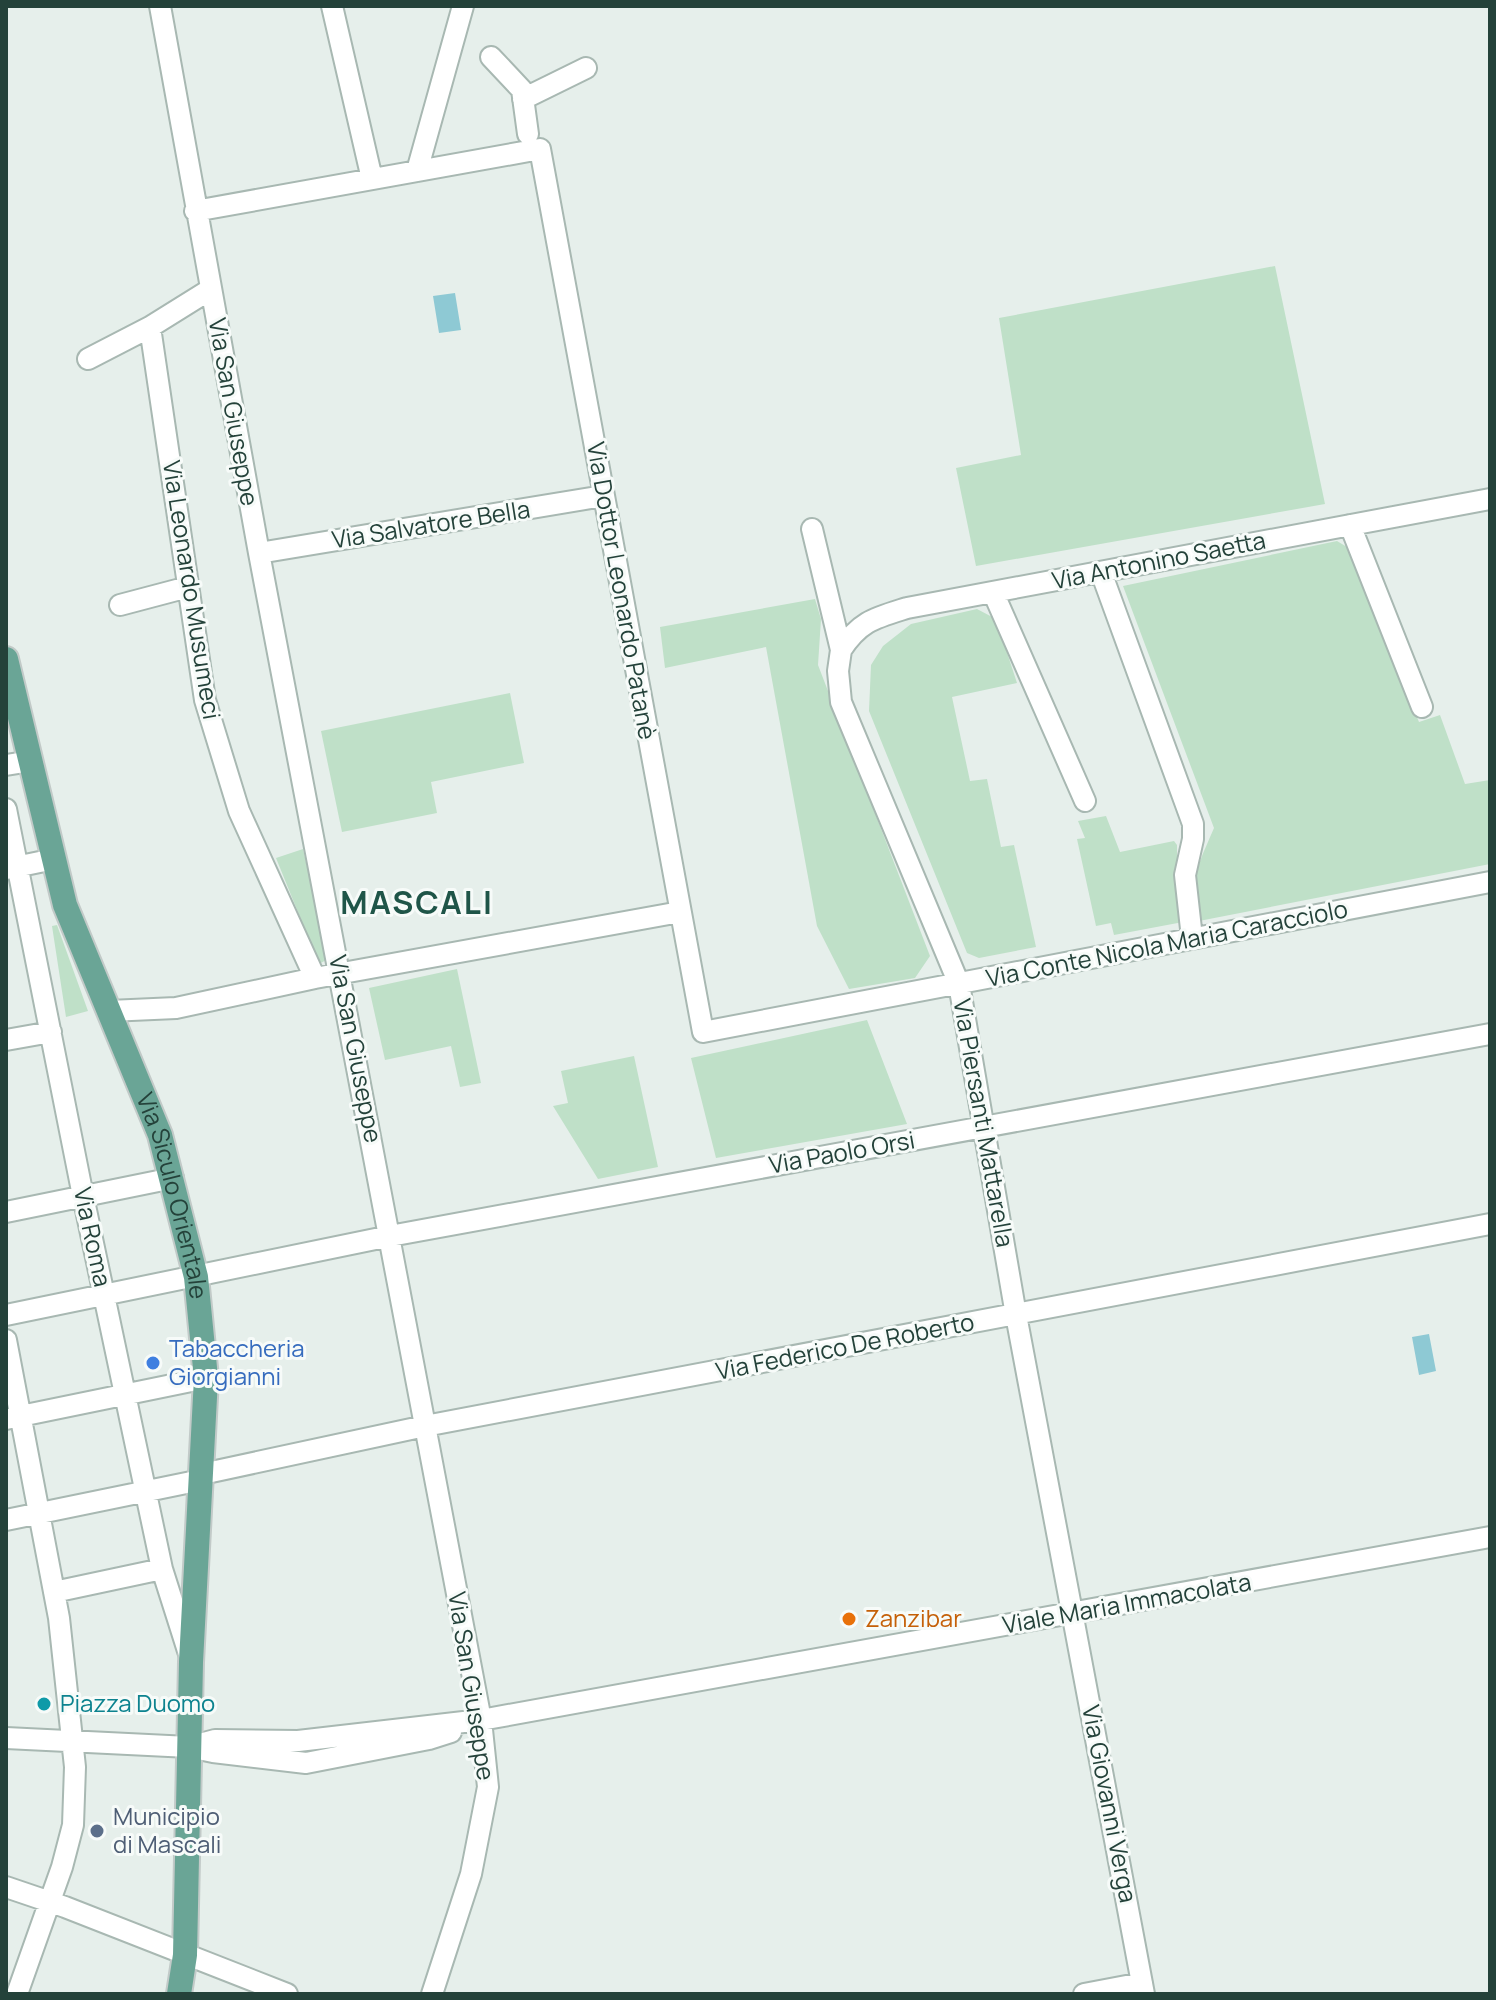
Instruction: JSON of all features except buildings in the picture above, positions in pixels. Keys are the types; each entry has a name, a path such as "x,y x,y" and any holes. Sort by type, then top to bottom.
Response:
{"main road":[{"name":"Via Siculo Orientale","path":"6,659 65,905 160,1135 196,1277 206,1378 191,1662 185,1955 179,1994"}],"street":[{"name":"Via San Giuseppe","path":"160,6 259,553 481,1720 488,1787 471,1874 432,1994"},
{"path":"332,6 372,179"},
{"path":"417,171 463,6"},
{"path":"491,57 522,90 523,99 586,68"},
{"name":"Via Dottor Leonardo Patanè","path":"523,99 534,141 603,496 703,1032"},
{"path":"195,211 417,171 534,141"},
{"path":"88,359 150,327 211,289"},
{"name":"Via Leonardo Musumeci","path":"150,327 205,700 239,811 315,978"},
{"name":"Via Salvatore Bella","path":"259,553 603,496"},
{"name":"Via Antonino Saetta","path":"841,650 854,630 867,621 907,608 1490,499"},
{"path":"1350,525 1422,707"},
{"name":"Via Piersanti Mattarella","path":"812,529 841,650 838,671 841,702 959,984 1016,1315 1073,1614"},
{"path":"1101,572 1193,824 1185,875 1192,938"},
{"path":"120,605 188,587"},
{"path":"993,592 1085,801"},
{"path":"6,765 31,761"},
{"name":"Via Roma","path":"6,809 12,868 51,1032 162,1569 191,1662"},
{"path":"12,868 54,859"},
{"name":"Via Conte Nicola Maria Caracciolo","path":"703,1032 1490,882"},
{"path":"109,1011 176,1008 315,978 680,912"},
{"path":"6,1040 51,1032"},
{"name":"Via Paolo Orsi","path":"6,1315 390,1236 1490,1034"},
{"path":"6,1212 173,1178"},
{"name":"Via Federico De Roberto","path":"6,1520 43,1508 146,1491 425,1426 1490,1224"},
{"path":"6,1340 14,1417 43,1508 61,1590 81,1742 73,1825 53,1909 14,1994 6,1992"},
{"path":"14,1417 206,1378"},
{"name":"Viale Maria Immacolata","path":"6,1738 189,1747 306,1763 429,1739 481,1720 1490,1537"},
{"path":"61,1590 162,1569"},
{"name":"Via Giovanni Verga","path":"1073,1614 1143,1989"},
{"path":"6,1887 53,1909 287,1994"},
{"path":"1084,1994 1143,1989"}],"green space":[{"path":"1275,266 1325,504 976,566 956,468 1021,455 999,318"},
{"path":"1337,541 1347,547 1419,722 1440,715 1465,784 1490,780 1490,864 1199,921 1195,882 1214,828 1123,586"},
{"path":"815,599 821,619 818,665 930,956 915,978 849,989 817,926 766,647 665,668 660,627"},
{"path":"977,609 996,619 1017,683 952,697 970,781 987,779 1001,847 1014,845 1036,947 979,958 967,953 869,711 871,665 883,646 911,624"},
{"path":"510,693 524,763 431,782 437,813 342,832 321,731"},
{"path":"1106,816 1120,852 1174,841 1177,845 1177,888 1183,922 1114,935 1111,923 1096,926 1077,839 1085,838 1078,821"},
{"path":"303,849 328,959 319,964 276,858"},
{"path":"57,925 88,1011 66,1017 52,926"},
{"path":"457,969 481,1083 460,1087 451,1046 385,1060 369,988"},
{"path":"867,1020 907,1124 716,1158 691,1058"},
{"path":"634,1056 658,1167 598,1179 553,1106 568,1103 561,1071"}],"water":[{"path":"455,293 461,330 439,333 433,296"},
{"path":"1429,1334 1436,1371 1419,1375 1412,1337"}],"place":[{"name":"Tabaccheria Giorgianni","path":"153,1363"},
{"name":"Zanzibar","path":"849,1619"},
{"name":"Piazza Duomo","path":"44,1704"},
{"name":"Municipio di Mascali","path":"97,1831"}],"district":[{"name":"MASCALI","path":"417,903"}]}
